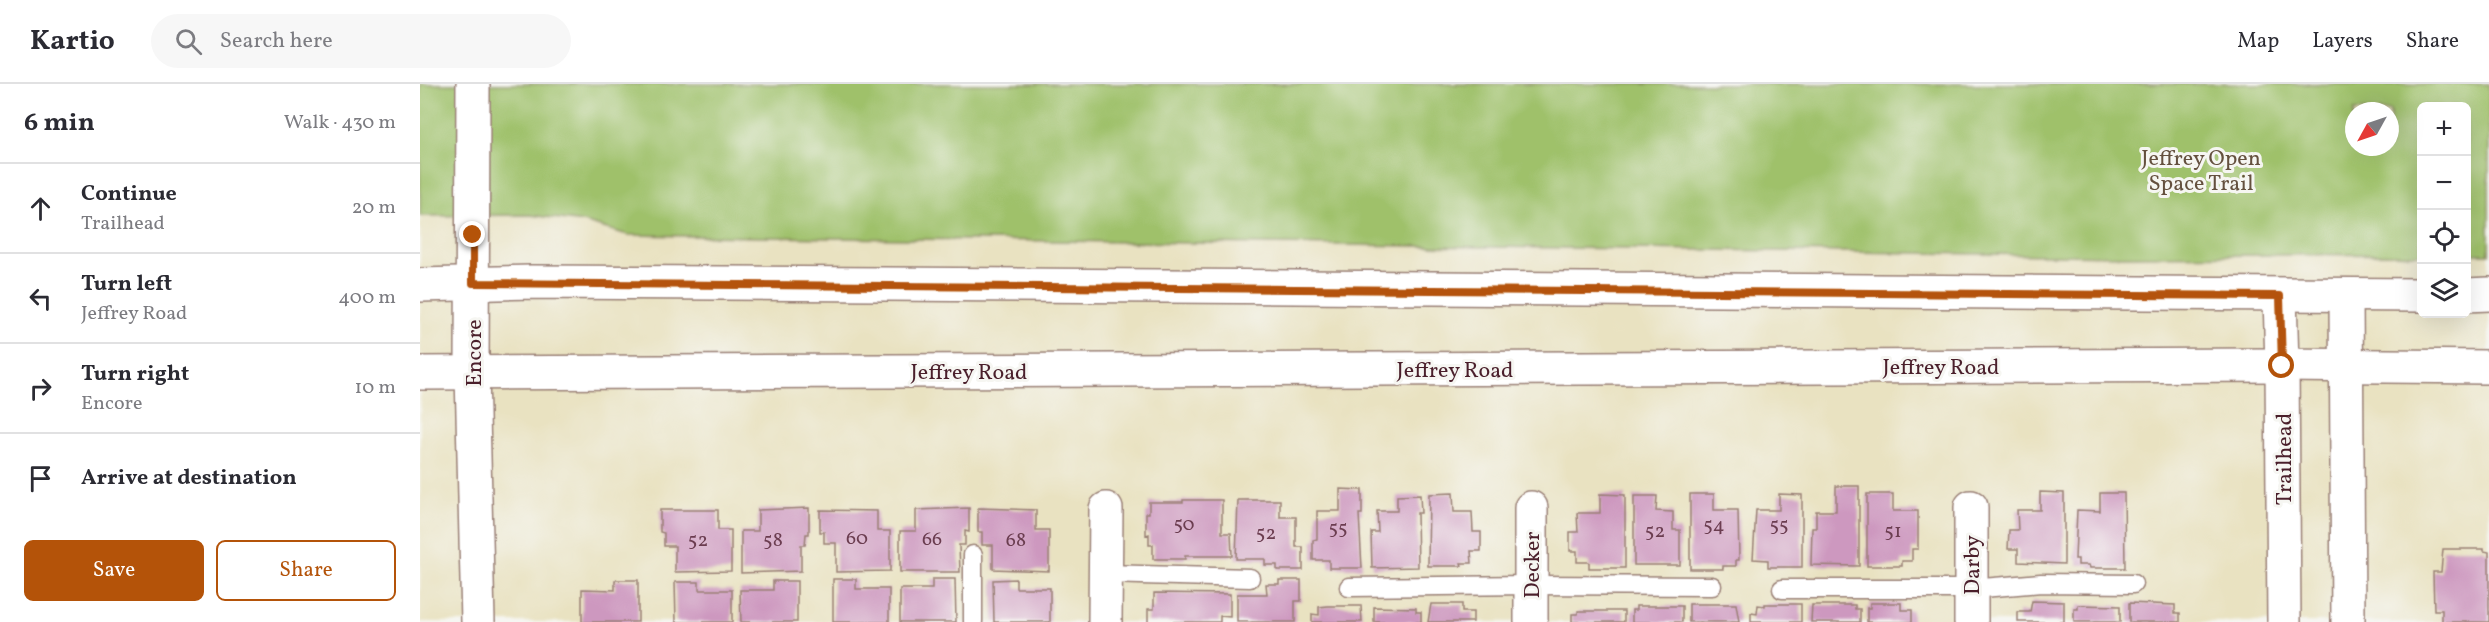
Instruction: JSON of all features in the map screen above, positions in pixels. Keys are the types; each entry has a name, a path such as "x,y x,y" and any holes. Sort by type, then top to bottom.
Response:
{"main road":[{"name":"Encore","path":"473,84 472,373 478,622"},
{"path":"420,285 473,283 2417,295"},
{"path":"2471,295 2489,294"},
{"name":"Trailhead","path":"2280,296 2284,622"},
{"path":"2346,296 2348,622"},
{"name":"Jeffrey Road","path":"420,373 2282,364 2489,367"},
{"name":"Darby","path":"1971,507 1971,622"},
{"name":"Decker","path":"1531,508 1531,622"},
{"path":"1105,622 1106,509"}],"lane":[{"path":"973,555 973,622"},
{"path":"1105,574 1250,578"},
{"path":"1782,589 1971,590 2041,583 2133,584"},
{"path":"1349,586 1712,586"}],"green space":[{"name":"Jeffrey Open Space Trail","path":"420,84 2489,84 2489,254 2471,254 2471,102 2417,102 2417,254 2128,256 628,235 583,222 530,215 420,216"}],"building":[{"path":"1836,486 1859,486 1859,566 1811,565 1812,528 1816,528 1816,511 1836,511"},
{"path":"1340,489 1362,490 1362,514 1359,514 1362,568 1329,568 1329,560 1313,560 1313,540 1317,539 1317,511 1340,511"},
{"path":"2040,492 2064,493 2064,564 2018,562 2018,549 2008,549 2009,530 2018,530 2017,510 2040,510"},
{"path":"1453,493 1454,512 1472,512 1473,532 1481,532 1481,551 1471,551 1472,563 1461,563 1462,566 1428,566 1429,494"},
{"path":"2100,493 2124,493 2125,568 2090,568 2089,565 2078,565 2078,559 2075,559 2077,510 2100,511"},
{"path":"1600,494 1625,495 1625,568 1589,568 1589,562 1577,562 1577,551 1570,551 1570,532 1578,532 1577,513 1600,513"},
{"path":"1690,494 1714,494 1714,510 1738,510 1739,560 1736,560 1736,566 1723,566 1723,569 1690,569"},
{"path":"1779,494 1802,495 1802,567 1768,567 1768,560 1753,559 1756,510 1779,510"},
{"path":"1867,494 1893,494 1893,511 1918,511 1918,549 1912,549 1912,561 1902,561 1902,566 1867,566"},
{"path":"1420,495 1421,513 1417,513 1418,567 1372,568 1371,532 1378,532 1377,511 1397,511 1397,496"},
{"path":"1634,496 1657,496 1656,511 1673,512 1673,530 1680,530 1680,565 1634,565"},
{"path":"1183,500 1222,500 1222,533 1231,533 1232,556 1153,559 1153,545 1149,545 1149,534 1146,535 1146,513 1149,513 1149,502 1183,502"},
{"path":"1238,500 1280,500 1280,517 1296,517 1296,547 1303,547 1303,570 1277,570 1277,565 1265,565 1265,559 1236,559"},
{"path":"809,508 809,534 806,534 805,545 801,545 801,571 741,573 741,531 758,531 758,510"},
{"path":"969,508 969,532 965,531 965,545 959,545 960,572 900,572 900,531 916,531 916,510"},
{"path":"978,508 1036,510 1036,530 1049,530 1049,571 993,569 993,545 982,545 982,532 978,532"},
{"path":"660,510 718,510 718,530 731,530 731,571 675,572 675,546 664,546 664,533 660,532"},
{"path":"820,510 877,511 877,531 890,531 890,571 836,572 836,543 824,543 824,532 820,532"},
{"path":"2443,549 2484,549 2489,552 2489,622 2442,622 2442,610 2434,610 2433,572 2441,572"},
{"path":"833,579 856,579 856,589 889,589 889,622 833,622"},
{"path":"932,579 955,579 956,622 900,622 900,589 932,589"},
{"path":"1016,579 1016,588 1050,588 1050,622 994,622 993,580"},
{"path":"615,580 638,580 638,622 582,622 582,589 615,590"},
{"path":"1279,580 1301,580 1301,601 1295,601 1295,622 1237,622 1237,594 1267,594 1266,584 1279,584"},
{"path":"773,581 797,581 797,622 741,622 740,590 773,590"},
{"path":"675,582 699,582 699,590 732,590 732,622 676,622"},
{"path":"1154,593 1230,594 1230,617 1220,616 1220,622 1148,622 1148,609 1154,609"},
{"path":"2032,601 2064,602 2064,622 2018,622 2018,612 2030,612"},
{"path":"1870,603 1901,603 1901,610 1912,610 1912,622 1867,622 1867,608 1870,608"},
{"path":"2129,603 2175,605 2175,613 2180,613 2180,622 2129,622"},
{"path":"1431,604 1462,604 1462,612 1473,612 1473,622 1428,622"},
{"path":"1689,604 1736,604 1739,622 1689,622"},
{"path":"1765,604 1801,604 1801,622 1751,622 1751,613 1757,614 1758,605 1765,606"},
{"path":"1812,605 1855,605 1855,609 1860,609 1860,622 1811,622"},
{"path":"2078,605 2120,606 2120,622 2074,622 2074,609 2078,609"},
{"path":"1361,606 1362,622 1312,622 1312,614 1319,615 1319,607"},
{"path":"1636,606 1682,606 1682,622 1632,622 1632,610 1636,610"},
{"path":"1374,607 1416,608 1416,612 1421,612 1421,622 1374,622"},
{"path":"1578,611 1624,611 1624,622 1572,622 1572,614 1578,614"}],"route":[{"path":"473,235 473,283 885,284 2280,296 2282,366"}]}
